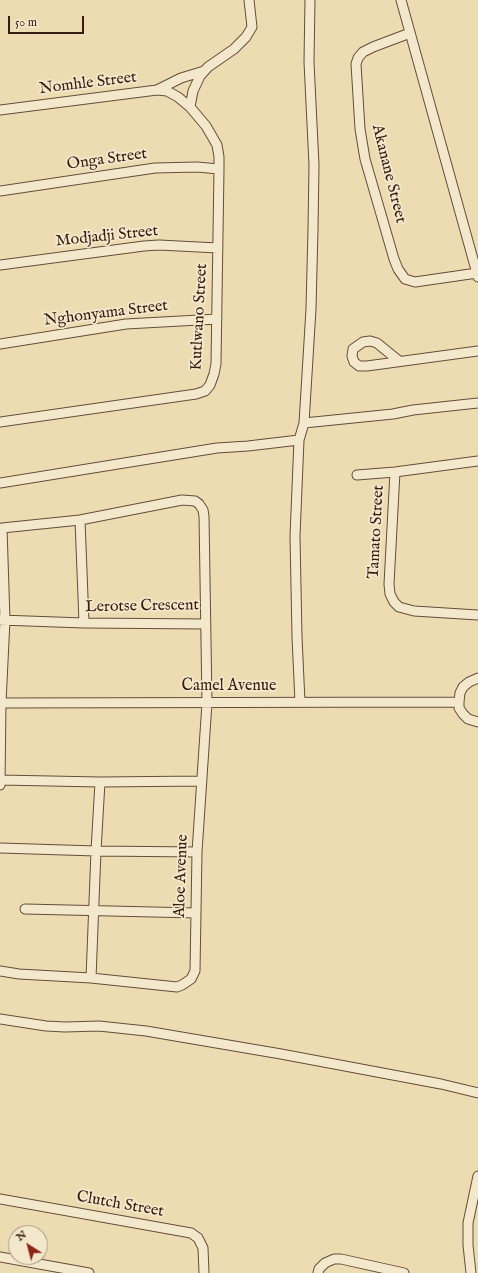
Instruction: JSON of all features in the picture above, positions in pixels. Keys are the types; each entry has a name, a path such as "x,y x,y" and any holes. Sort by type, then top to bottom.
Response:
{"street":[{"path":"190,107 196,84 204,72 218,59 234,50 246,37 252,27 249,0"},
{"path":"300,702 295,536 299,440 304,424 311,309 314,165 309,62 310,0"},
{"path":"401,0 478,275"},
{"name":"Akanane Street","path":"410,33 373,47 363,52 358,58 356,64 362,146 394,259 398,269 405,279 415,282 478,275"},
{"path":"157,90 181,78 204,72"},
{"name":"Nomhle Street","path":"0,110 157,90 167,91 178,97"},
{"name":"Kutlwano Street","path":"0,422 196,394 205,391 210,385 216,364 219,157 217,145 206,126 190,107 178,97"},
{"name":"Onga Street","path":"0,191 155,168 177,166 219,170"},
{"name":"Modjadji Street","path":"0,265 144,246 159,245 218,248"},
{"name":"Nghonyama Street","path":"0,344 126,324 217,319"},
{"path":"399,361 377,343 370,341 363,342 353,349 352,356 354,362 359,366 399,361 478,351"},
{"path":"304,424 478,403"},
{"path":"0,483 217,448 299,440"},
{"name":"Tamato Street","path":"357,475 395,472 478,461"},
{"name":"Tamato Street","path":"395,472 389,566 390,594 394,602 399,607 414,611 478,615"},
{"name":"Lerotse Crescent","path":"1,528 80,520 170,501 190,500 200,504 204,516 206,624 84,623 3,620"},
{"path":"80,520 84,623"},
{"path":"0,785 3,620 1,528"},
{"name":"Aloe Avenue","path":"0,971 18,974 91,978 177,987 191,979 195,971 197,852 207,702 206,624"},
{"path":"478,678 469,682 463,687 460,693 459,702 463,714 468,719 478,722"},
{"name":"Camel Avenue","path":"1,703 459,702"},
{"path":"0,780 100,782 202,781"},
{"path":"91,978 100,782"},
{"path":"0,848 197,852"},
{"path":"25,909 94,909 196,913"},
{"path":"0,1019 46,1026 106,1027 185,1037 442,1084 478,1093"},
{"path":"471,1273 468,1245 468,1223 478,1176"},
{"name":"Clutch Street","path":"0,1199 191,1233 202,1242 204,1273"},
{"path":"0,1257 89,1273"},
{"path":"318,1273 319,1269 325,1263 334,1259 341,1259 404,1273"}]}
